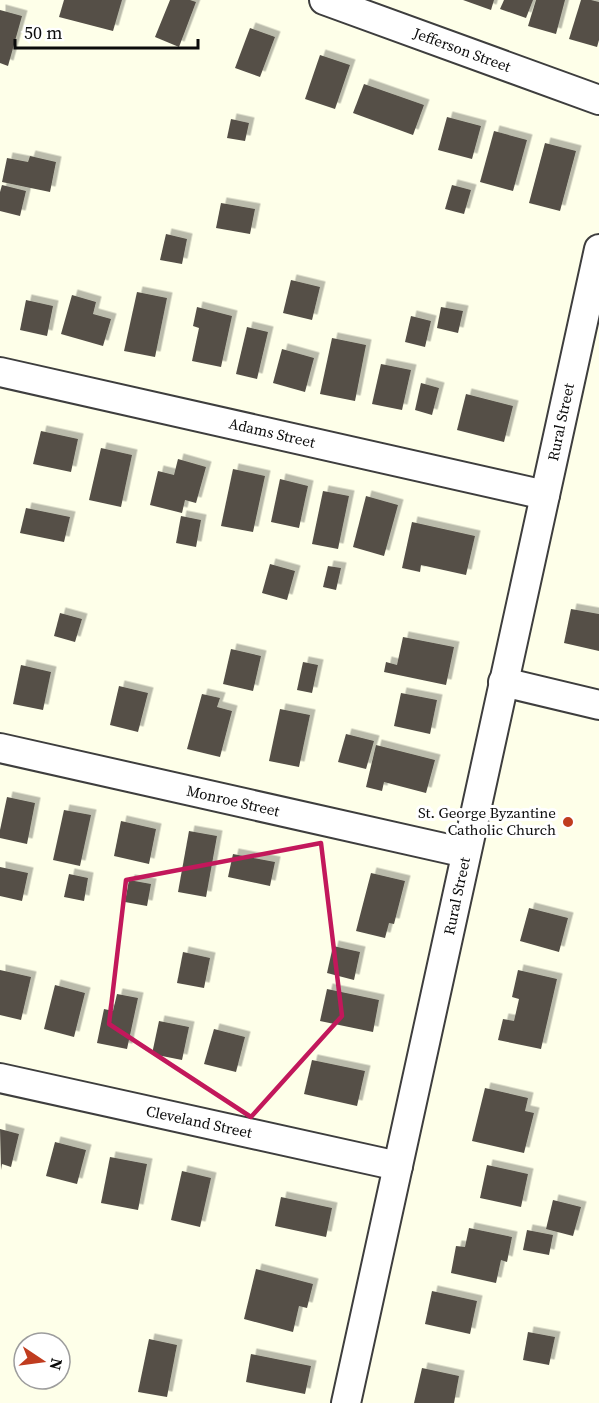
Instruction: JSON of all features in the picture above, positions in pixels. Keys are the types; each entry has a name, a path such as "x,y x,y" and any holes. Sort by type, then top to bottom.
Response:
{"street":[{"name":"Jefferson Street","path":"324,0 599,100"},
{"name":"Rural Street","path":"346,1403 599,249"},
{"name":"Adams Street","path":"0,372 545,495"},
{"path":"503,682 599,705"},
{"name":"Monroe Street","path":"0,748 466,853"},
{"name":"Cleveland Street","path":"0,1078 398,1166"}],"highlighted area":[{"path":"321,843 342,1016 251,1117 109,1024 126,880"}],"building":[{"path":"64,0 122,0 113,31 59,17"},
{"path":"170,0 196,2 179,47 155,37"},
{"path":"463,0 494,0 491,10"},
{"path":"504,0 533,0 526,18 500,9"},
{"path":"536,0 565,0 556,34 528,26"},
{"path":"581,0 599,2 597,47 569,39"},
{"path":"0,10 22,16 8,66 0,63"},
{"path":"250,28 275,37 260,77 235,68"},
{"path":"320,55 350,65 335,109 305,99"},
{"path":"364,84 424,105 413,135 353,113"},
{"path":"447,117 481,126 472,159 438,150"},
{"path":"231,119 249,123 245,141 227,138"},
{"path":"494,131 527,140 513,191 480,182"},
{"path":"545,143 576,151 560,211 529,203"},
{"path":"30,156 56,162 50,192 2,182 7,158 28,162"},
{"path":"2,185 26,191 20,216 0,211"},
{"path":"452,185 471,190 464,214 445,209"},
{"path":"221,203 255,209 250,234 216,228"},
{"path":"166,234 187,239 182,264 160,260"},
{"path":"291,280 320,287 312,320 283,313"},
{"path":"137,292 167,298 155,357 124,351"},
{"path":"72,295 96,302 93,314 111,319 103,346 61,334"},
{"path":"26,300 53,306 47,336 20,330"},
{"path":"197,307 232,316 221,367 192,361 199,328 193,326"},
{"path":"441,307 463,311 458,333 437,328"},
{"path":"411,316 431,321 425,347 405,342"},
{"path":"247,327 268,332 257,379 236,374"},
{"path":"332,338 366,345 355,401 320,394"},
{"path":"282,349 314,358 305,392 273,383"},
{"path":"381,364 411,370 402,410 372,404"},
{"path":"421,383 439,388 432,415 415,410"},
{"path":"466,394 513,406 504,442 457,430"},
{"path":"41,431 78,439 71,472 33,464"},
{"path":"101,448 132,455 121,507 89,500"},
{"path":"178,459 206,467 196,503 185,500 182,513 150,505 158,471 174,475"},
{"path":"233,469 265,476 253,532 221,526"},
{"path":"280,479 308,486 299,528 271,522"},
{"path":"323,491 349,496 338,549 312,544"},
{"path":"366,496 398,505 384,556 353,547"},
{"path":"26,508 70,517 64,542 20,533"},
{"path":"181,516 201,520 196,547 176,543"},
{"path":"412,522 475,536 466,575 421,565 420,572 402,568"},
{"path":"270,564 295,571 287,600 262,593"},
{"path":"328,566 341,568 336,590 323,587"},
{"path":"571,609 599,614 599,651 564,643"},
{"path":"60,613 82,619 75,642 54,636"},
{"path":"403,637 454,647 446,685 384,672 386,662 397,665"},
{"path":"231,649 261,656 253,691 223,684"},
{"path":"303,662 318,665 312,693 297,690"},
{"path":"21,665 51,672 43,710 13,704"},
{"path":"119,686 148,693 138,732 110,725"},
{"path":"401,693 437,700 430,734 394,726"},
{"path":"202,694 220,698 217,707 232,711 220,757 187,749"},
{"path":"280,709 310,715 299,767 269,761"},
{"path":"346,734 374,741 366,769 338,762"},
{"path":"376,745 435,760 426,793 384,782 382,791 366,787"},
{"path":"7,797 35,803 27,844 0,838"},
{"path":"64,810 91,815 80,866 53,860"},
{"path":"121,821 156,829 149,864 114,856"},
{"path":"189,831 217,836 206,897 178,892"},
{"path":"233,854 275,862 270,886 228,877"},
{"path":"0,867 28,873 22,901 0,896"},
{"path":"371,873 405,881 394,924 389,923 385,938 356,931"},
{"path":"69,874 88,878 84,901 64,897"},
{"path":"129,880 151,884 147,906 125,902"},
{"path":"529,908 568,918 559,952 520,941"},
{"path":"333,946 360,952 354,980 327,973"},
{"path":"183,952 210,958 204,988 177,983"},
{"path":"0,970 31,977 21,1020 0,1015"},
{"path":"518,970 557,979 541,1049 498,1040 503,1019 514,1021 519,999 512,997"},
{"path":"55,985 85,993 74,1037 44,1029"},
{"path":"327,989 379,1000 373,1032 320,1021"},
{"path":"117,994 138,998 127,1049 97,1043 104,1009 113,1011"},
{"path":"159,1021 189,1027 182,1060 152,1054"},
{"path":"214,1029 245,1037 236,1072 204,1064"},
{"path":"312,1060 365,1071 357,1106 304,1094"},
{"path":"485,1088 528,1098 525,1111 534,1113 524,1153 472,1141"},
{"path":"0,1129 19,1134 11,1167 2,1164 1,1170"},
{"path":"55,1142 86,1150 77,1184 46,1176"},
{"path":"110,1157 147,1164 138,1210 101,1203"},
{"path":"487,1165 528,1174 521,1207 480,1198"},
{"path":"182,1171 211,1178 200,1227 171,1220"},
{"path":"281,1197 332,1208 326,1237 275,1226"},
{"path":"553,1200 581,1207 573,1236 546,1229"},
{"path":"469,1228 512,1237 507,1262 501,1260 496,1283 451,1273 456,1246 465,1247"},
{"path":"527,1230 553,1235 549,1255 523,1250"},
{"path":"256,1269 313,1284 307,1308 299,1306 293,1332 244,1319"},
{"path":"432,1291 477,1301 470,1334 425,1324"},
{"path":"528,1332 555,1337 549,1365 523,1360"},
{"path":"149,1339 177,1345 167,1397 138,1392"},
{"path":"251,1354 311,1366 305,1394 246,1382"},
{"path":"422,1368 459,1376 454,1403 414,1403"}],"place":[{"name":"St. George Byzantine Catholic Church","path":"568,822"}]}
